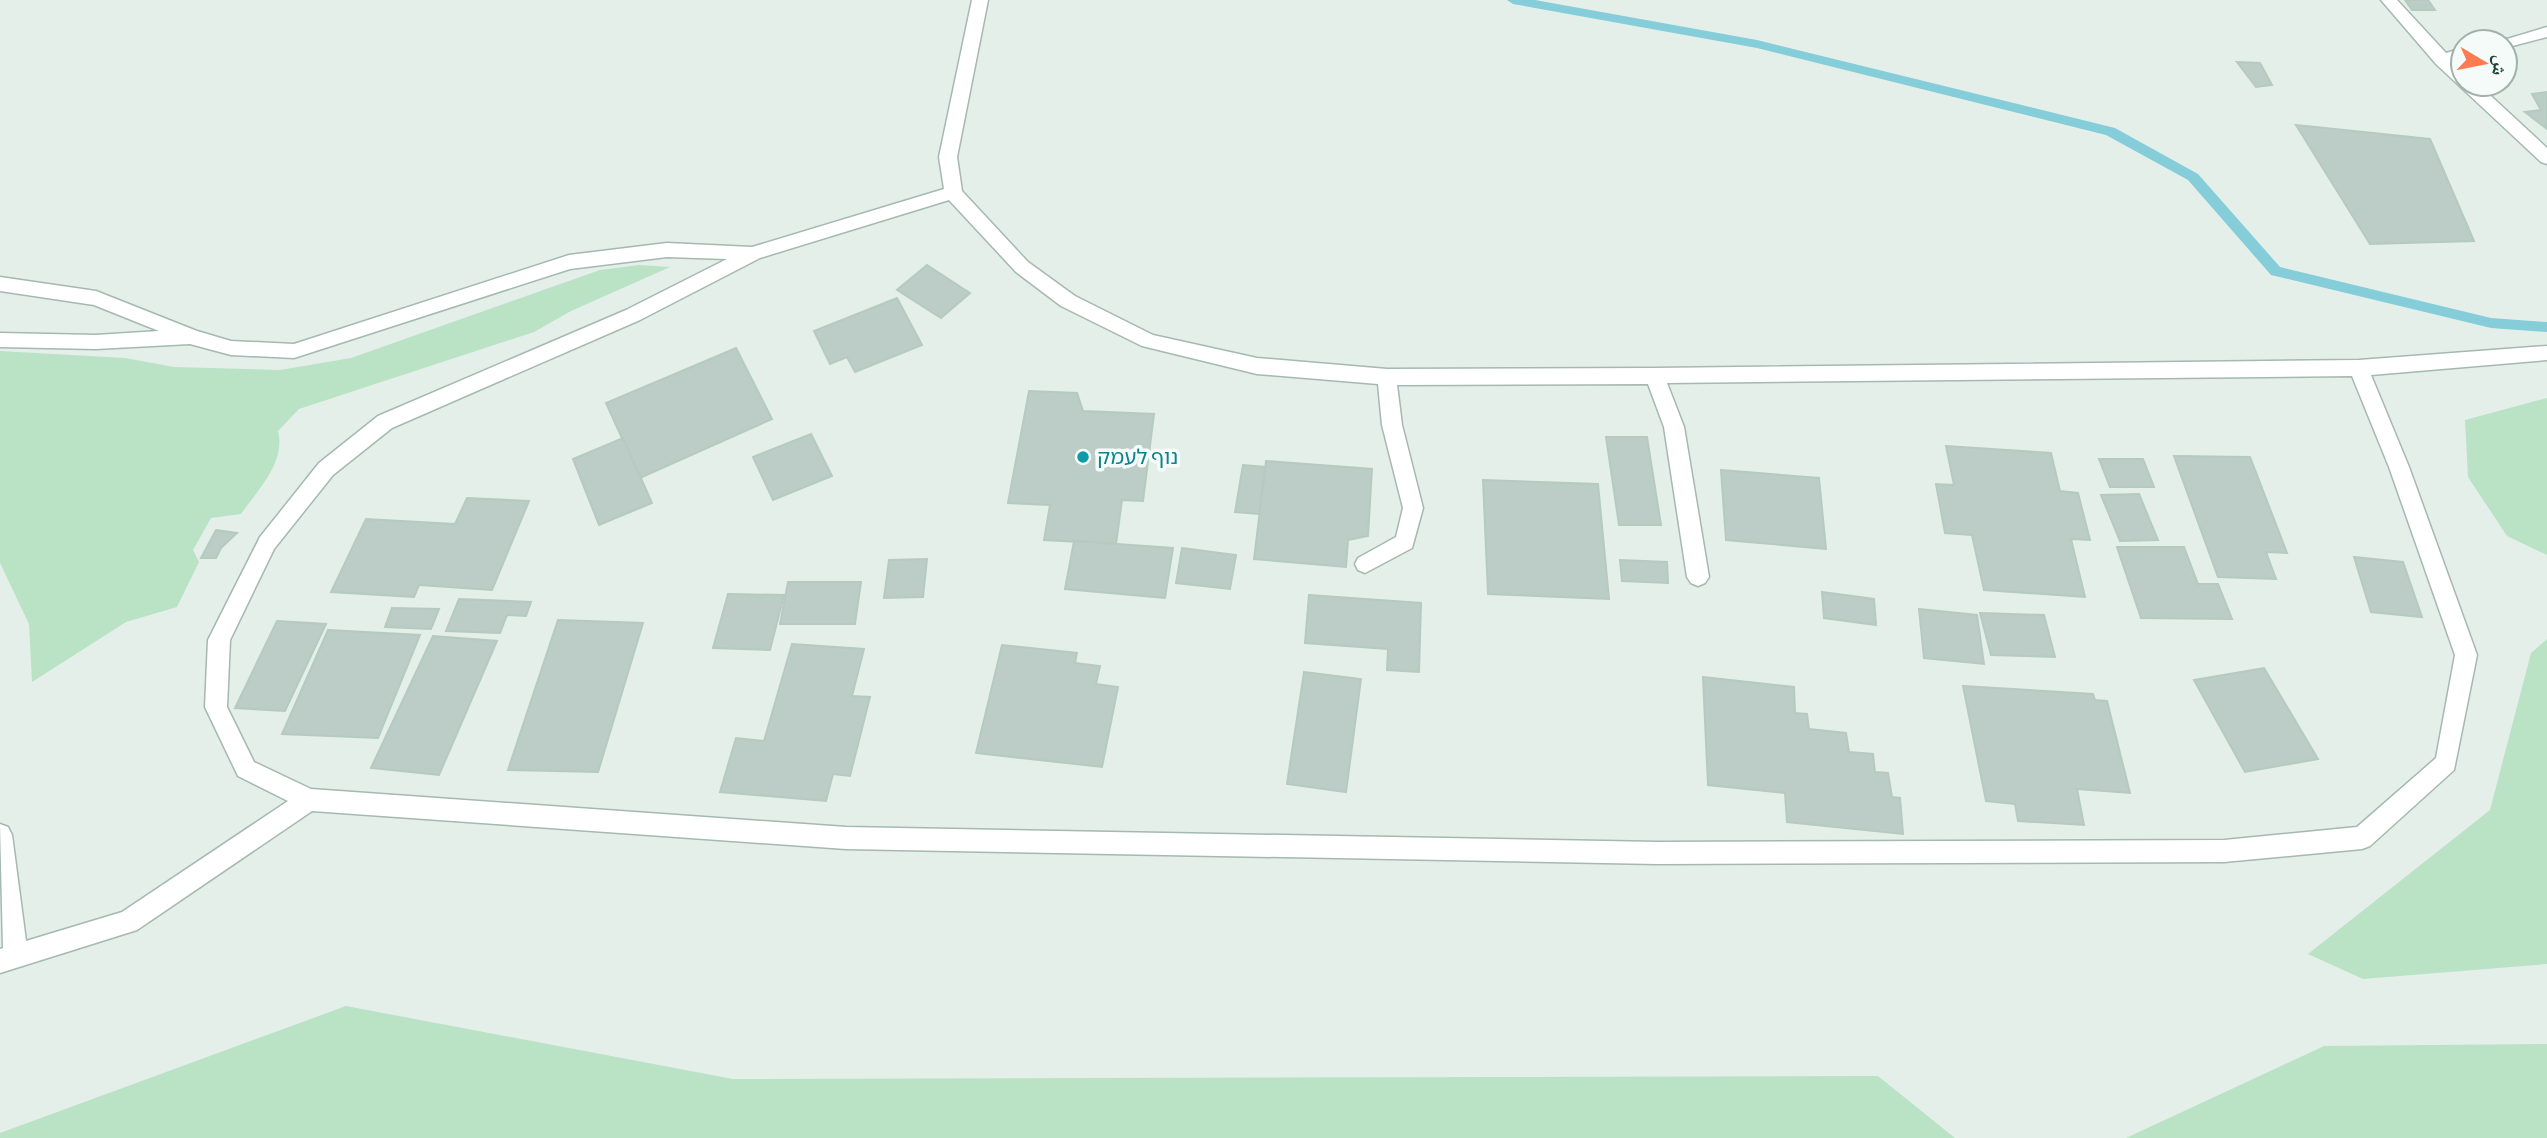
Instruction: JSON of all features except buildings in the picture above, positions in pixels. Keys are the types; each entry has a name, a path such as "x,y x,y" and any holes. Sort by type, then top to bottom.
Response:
{"street":[{"path":"980,0 948,158 953,193 1022,267 1068,301 1149,341 1257,366 1387,377 1655,376 2359,368 2547,354"},
{"path":"2389,0 2404,20 2449,66"},
{"path":"2519,39 2547,32"},
{"path":"2442,60 2449,58"},
{"path":"2483,98 2547,159"},
{"path":"953,193 754,253 633,314 385,422 326,469 267,543 219,640 216,707 246,769 309,800 846,838 1517,850 2224,850 2362,838 2446,762 2466,655 2399,467 2359,368"},
{"path":"0,284 96,298 192,337 231,348 294,351 569,262 667,250 754,253"},
{"path":"0,340 96,342 192,337"},
{"path":"1655,376 1674,427 1698,577"},
{"path":"1365,564 1405,542 1413,508 1392,425 1387,377"},
{"path":"0,835 8,957 128,922 309,800"}],"green space":[{"path":"639,265 670,267 571,311 534,332 299,409 278,431 278,454 274,465 241,514 211,518 193,550 199,562 177,607 126,622 32,682 29,624 0,563 0,351 125,358 174,367 280,370 351,358 600,270"},
{"path":"2547,398 2547,555 2507,536 2468,477 2465,420"},
{"path":"2547,639 2547,964 2363,979 2308,954 2490,810 2531,653"},
{"path":"346,1006 733,1079 1878,1076 1955,1138 0,1138 0,1133"},
{"path":"2547,1044 2547,1138 2126,1138 2324,1046"}],"waterway":[{"path":"1513,0 1757,44 2110,131 2193,177 2276,271 2491,323 2547,327"}],"place":[{"name":"נוף לעמק","path":"1083,457"}]}
